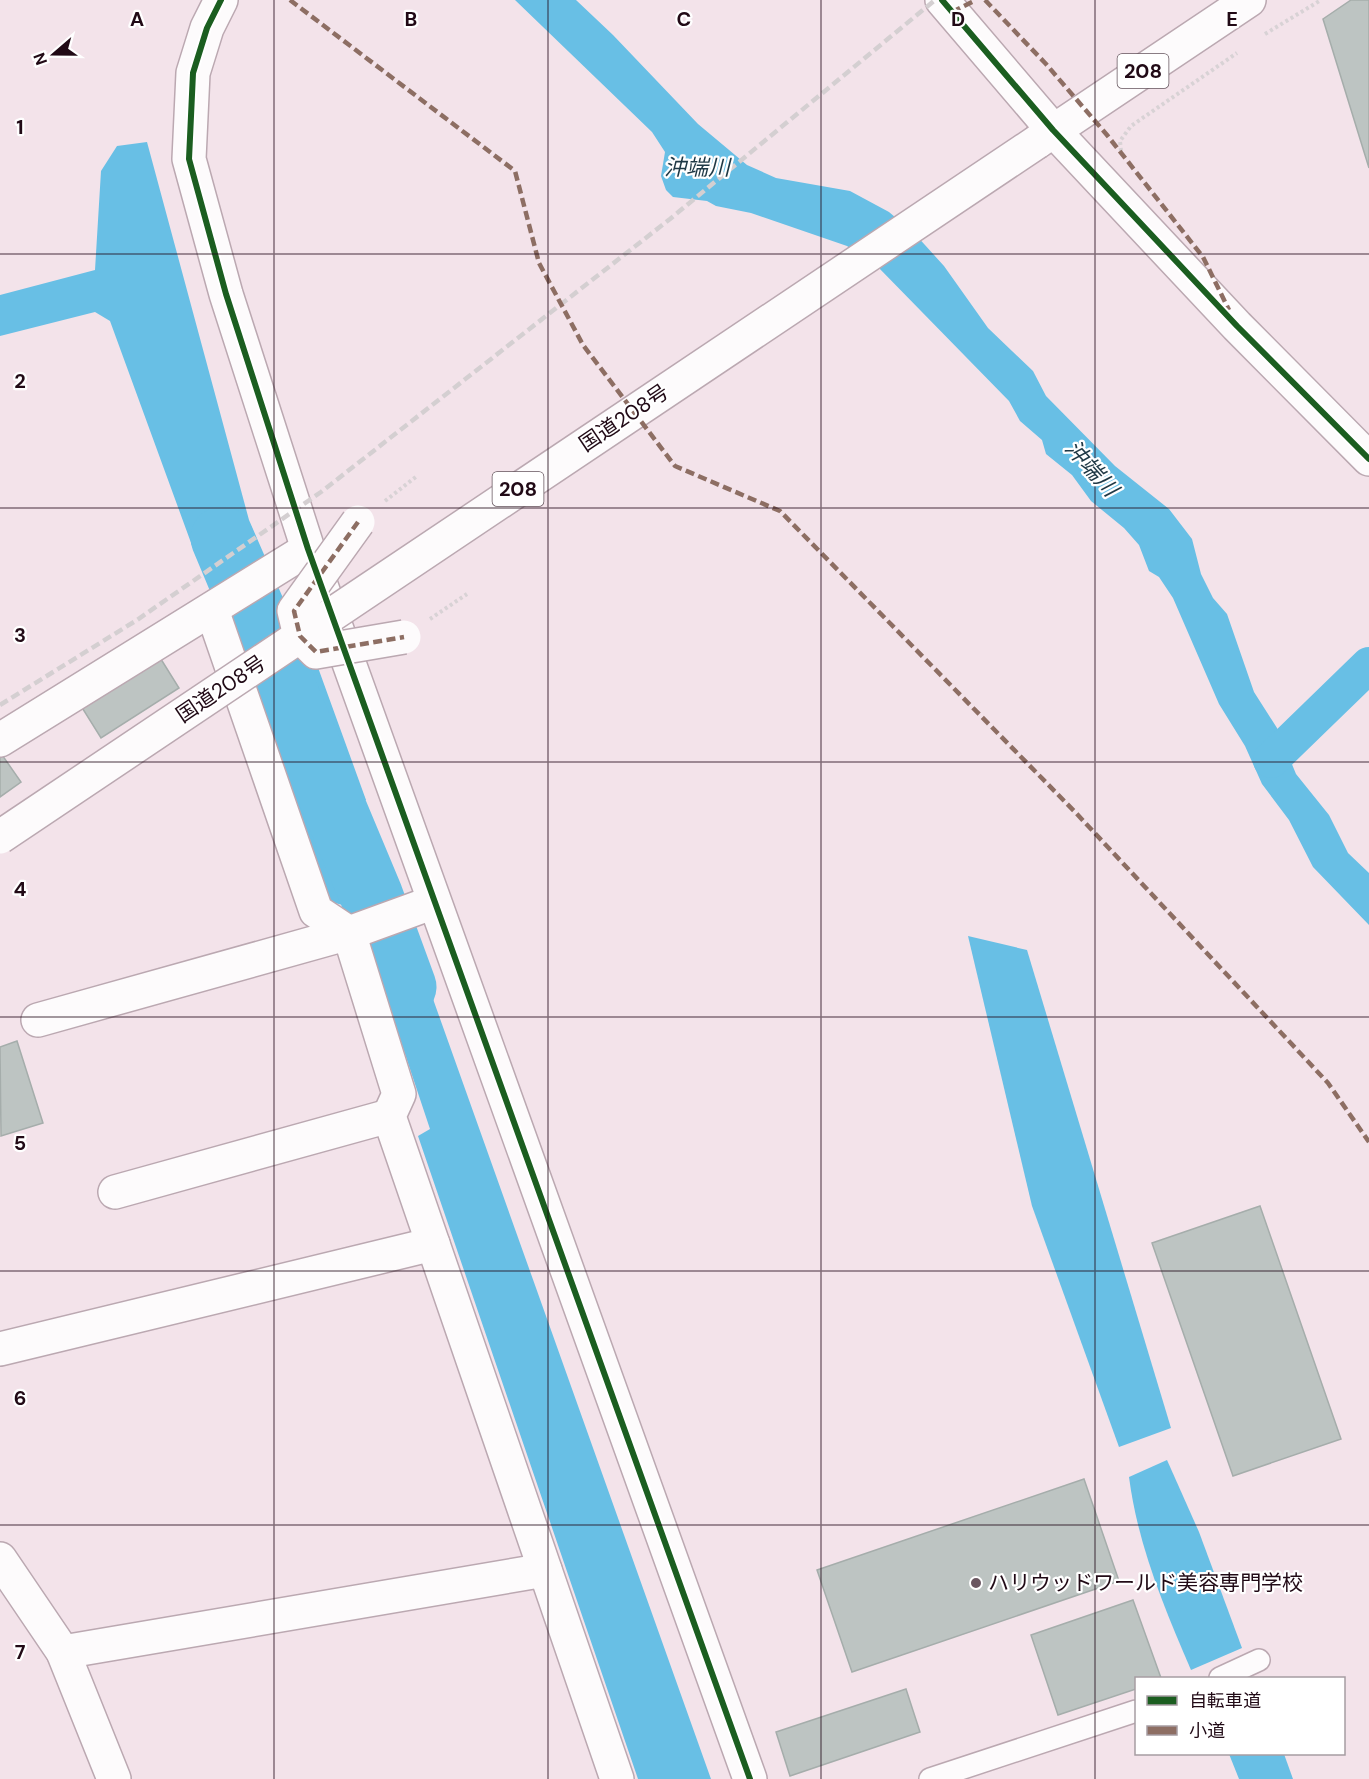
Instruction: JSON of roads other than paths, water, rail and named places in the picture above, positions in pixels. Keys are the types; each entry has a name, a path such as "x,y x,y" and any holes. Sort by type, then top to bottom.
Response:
{"main road":[{"path":"221,0 207,28 193,73 189,159 296,557 434,902 750,1779"},
{"path":"942,0 1045,136 1369,459"},
{"name":"国道208号","path":"0,837 1249,0"},
{"path":"358,522 294,611 300,636 316,652 404,637"},
{"path":"0,740 296,557"},
{"path":"212,610 316,911 349,933 399,1094 389,1116 617,1779"},
{"path":"38,1020 349,933 434,902"},
{"path":"115,1192 389,1116"},
{"path":"0,1349 433,1244"},
{"path":"0,1559 63,1652 114,1779"},
{"path":"63,1652 545,1570"}],"lane":[{"path":"1222,1677 1259,1660"},
{"path":"930,1779 1135,1712"}],"water":[{"name":"沖端川","path":"515,0 576,0 613,35 698,124 747,165 776,178 850,191 889,212 915,234 944,266 988,328 1033,371 1046,396 1115,466 1169,509 1192,539 1201,574 1213,598 1227,614 1254,692 1277,728 1296,774 1329,815 1348,853 1369,873 1369,925 1313,867 1289,820 1262,784 1245,746 1219,704 1173,598 1159,577 1149,571 1139,545 1124,528 1091,501 1072,475 1046,454 1042,440 1020,421 1009,401 877,266 847,246 751,213 716,206 707,201 673,197 666,190 661,176 665,152 652,132"},
{"path":"147,142 249,520 283,598 235,631 194,551 110,321 95,312 0,336 0,295 95,270 101,171 117,146"},
{"path":"316,662 366,800 359,801 393,896 358,909 331,902 259,704"},
{"path":"407,926 711,1779 638,1779 418,1136 430,1129 371,952 377,939"},
{"path":"968,936 1027,950 1171,1428 1119,1447 1032,1206"},
{"path":"1167,1460 1199,1532 1242,1648 1191,1670 1145,1552 1129,1477"},
{"path":"1229,1755 1284,1755 1293,1779 1239,1779"}],"waterway":[{"path":"222,538 372,897 405,987"},
{"path":"1271,760 1369,665"}],"railway":[{"path":"0,705 137,620 321,492 670,219 935,0"}],"place":[{"name":"ハリウッドワールド美容専門学校","path":"976,1583"}]}
